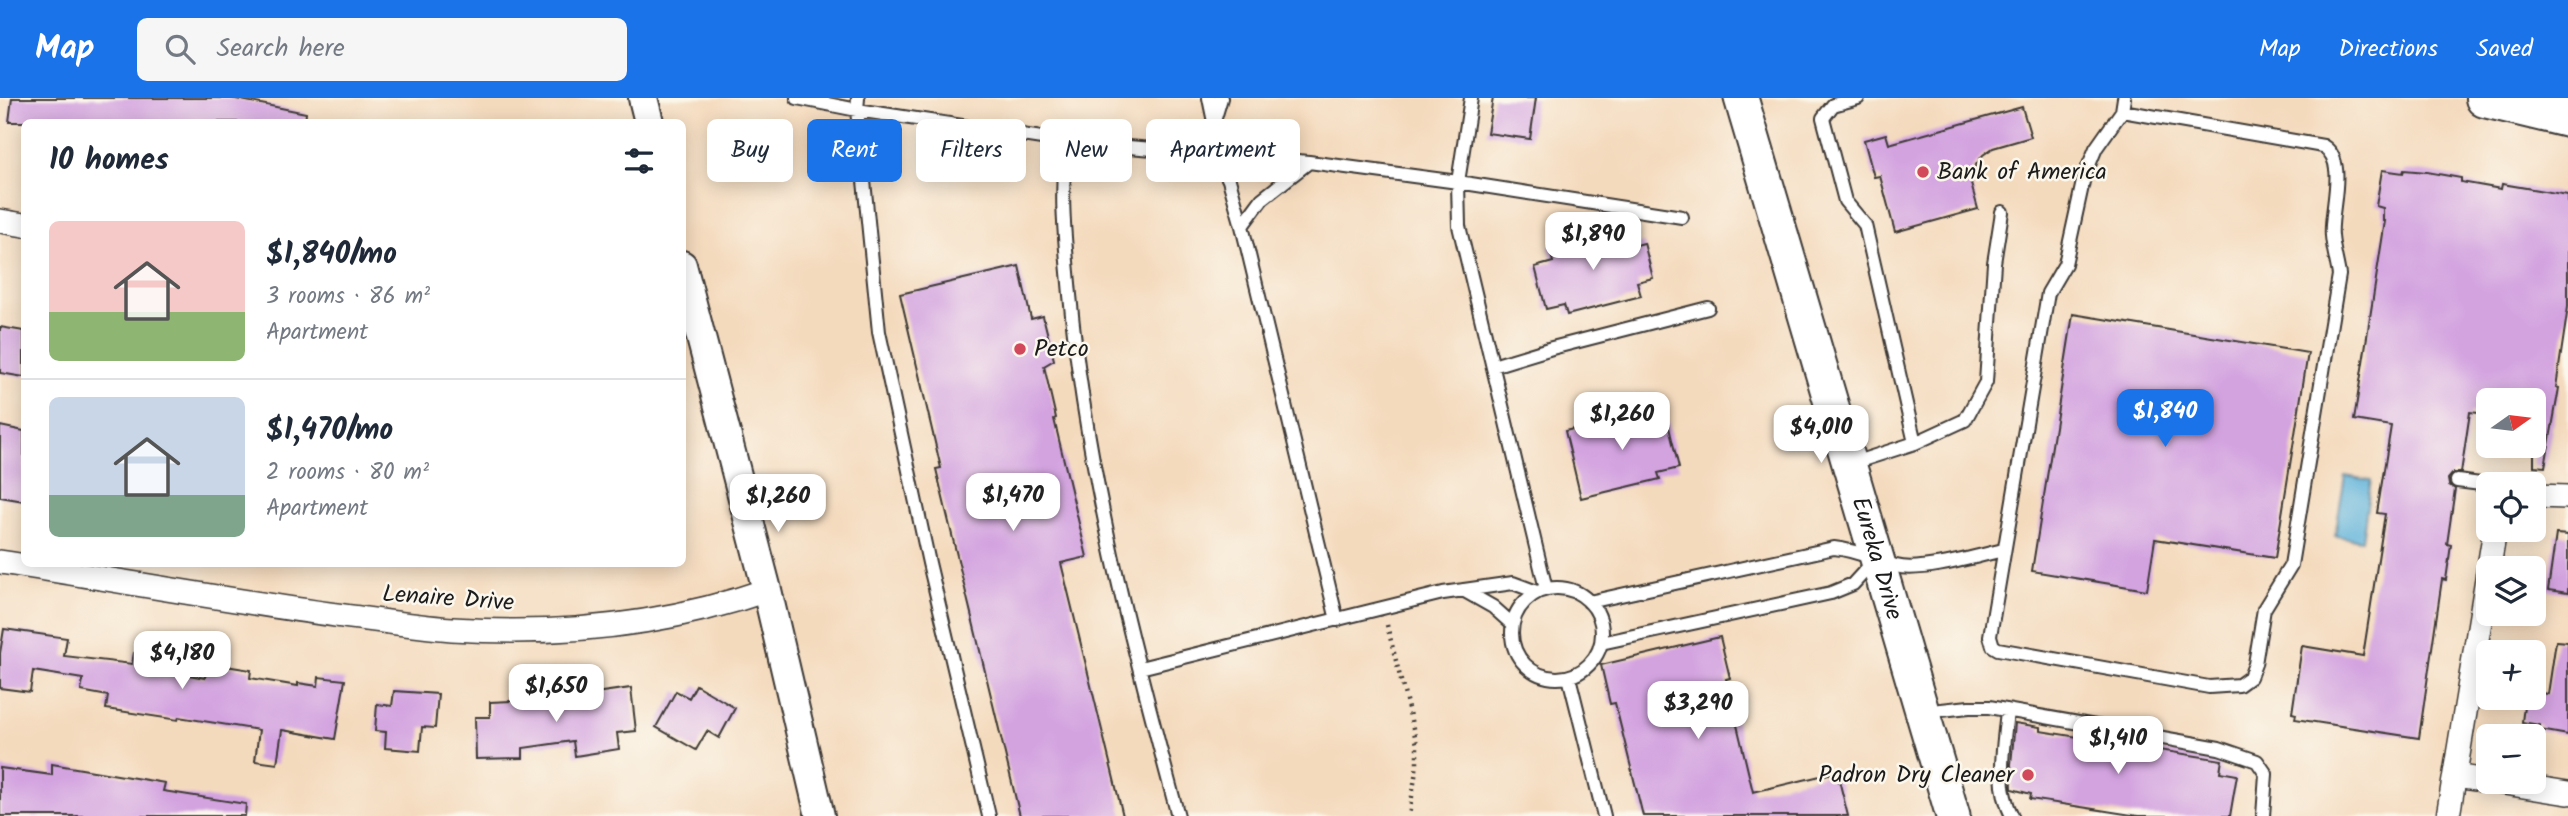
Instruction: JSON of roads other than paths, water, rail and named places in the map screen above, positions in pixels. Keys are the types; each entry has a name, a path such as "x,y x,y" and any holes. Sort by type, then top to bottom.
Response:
{"highway":[{"path":"2485,98 2568,118"}],"main road":[{"name":"Eureka Drive","path":"1741,98 1953,816"}],"street":[{"path":"643,98 648,119"},
{"path":"0,221 21,224"},
{"path":"686,280 767,590 820,816"},
{"path":"2546,496 2568,497"},
{"path":"2448,816 2493,542"},
{"name":"Lenaire Drive","path":"0,562 21,566"},
{"name":"Lenaire Drive","path":"30,567 264,606 453,629 507,631 630,623 724,605 767,590"},
{"path":"2455,776 2476,779"},
{"path":"2546,790 2568,793"}],"lane":[{"path":"797,98 857,104 1040,137"},
{"path":"1209,98 1213,119"},
{"path":"1215,119 1221,98"},
{"path":"1471,98 1458,183 1459,226 1493,366 1542,591"},
{"path":"1858,98 1833,105 1823,118 1845,201 1864,225 1915,443"},
{"path":"857,104 879,332 929,563 989,816"},
{"path":"2123,104 2323,146 2331,154 2336,168 2331,236 2339,275 2291,565 2264,608 2255,664 2250,677 2239,685 2209,687 1995,648 1990,636 2048,293 2066,264 2084,177 2096,148 2123,104"},
{"path":"1300,161 1682,217"},
{"path":"1242,226 1262,199 1309,162"},
{"path":"1064,182 1064,212 1080,393 1097,487 1178,816"},
{"path":"1230,182 1337,620"},
{"path":"1849,464 1915,443 1965,420 1986,382 1994,263 2002,212"},
{"path":"1493,366 1708,308"},
{"path":"2456,481 2476,483"},
{"path":"1589,602 1834,548 1850,549 1898,567 1921,567 2003,550"},
{"path":"1601,643 1831,593 1853,584 1877,558"},
{"path":"1140,668 1462,590 1513,583 1542,591 1569,590 1589,602 1600,621 1601,643 1590,665 1569,677 1550,678 1530,670 1514,650 1511,637 1517,611 1525,600 1542,591"},
{"path":"1462,590 1493,607 1512,624"},
{"path":"1569,677 1604,816"},
{"path":"1922,712 1969,707 2007,710 2153,735 2241,754 2257,761 2266,774 2263,816"},
{"path":"2007,710 2001,783 2012,816"}],"water":[{"path":"2345,476 2371,480 2362,540 2335,536"}],"place":[{"name":"Bank of America","path":"1923,172"},
{"name":"Petco","path":"1020,349"},
{"name":"Padron Dry Cleaner","path":"2028,775"}]}
